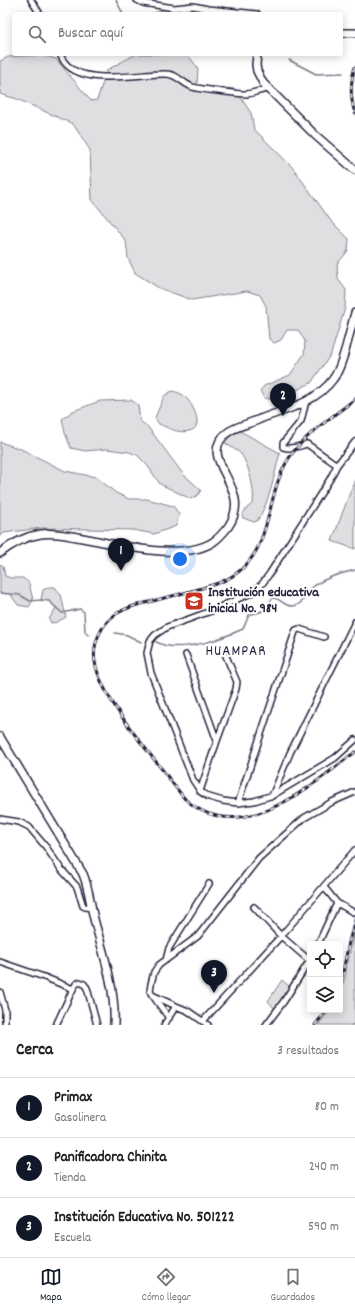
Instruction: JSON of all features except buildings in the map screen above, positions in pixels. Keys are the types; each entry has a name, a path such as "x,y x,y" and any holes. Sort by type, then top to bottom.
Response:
{"highway":[{"path":"343,33 355,33"},
{"path":"257,56 256,65 258,75 268,89 315,136 355,170"},
{"path":"0,553 17,542 35,535 43,534 69,536 171,552 191,551 208,545 217,539 230,524 235,505 234,493 216,456 217,445 220,439 231,430 306,401 327,387 339,369 355,313"},
{"path":"0,738 83,874 88,886 113,992 114,1025"}],"street":[{"path":"30,0 39,12"},
{"path":"137,0 143,3 174,8 193,6 237,12"},
{"path":"61,56 63,62 68,67 76,72 86,74 126,77 166,74 180,78 191,87 233,93 247,94 268,89"},
{"path":"306,401 302,421 284,443 283,447 297,447 307,444 336,465"},
{"path":"355,442 336,465 330,479 262,584 251,593 211,611 167,627 150,640 147,653 151,673 195,786 200,791 214,798 238,803 254,802 272,796 335,758 355,740"},
{"path":"272,796 290,753 355,622"},
{"path":"238,803 294,632 299,629 324,637"},
{"path":"186,655 217,741"},
{"path":"200,791 236,689 237,682 226,656"},
{"path":"168,1018 150,990 152,978 159,965 198,936 259,858 304,818 332,802 355,792"},
{"path":"0,819 19,822 29,827 46,847 61,869 77,887 83,906 92,908"},
{"path":"203,1022 281,936 355,850"},
{"path":"166,960 169,948 208,884"},
{"path":"324,887 337,903 354,912"},
{"path":"319,941 337,903"},
{"path":"254,907 281,936 307,958"},
{"path":"0,962 73,989"},
{"path":"266,1025 307,966"},
{"path":"56,1025 73,989 76,984 80,982 87,988 97,1025"},
{"path":"0,992 5,1010 5,1025"},
{"path":"152,995 188,1011 208,1025"},
{"path":"164,1025 176,1006"}],"shaded area":[{"path":"164,9 185,12 157,12"},
{"path":"46,56 56,59 91,101 97,100 107,70 132,56 189,56 198,68 197,85 235,89 251,113 254,129 293,168 331,221 349,239 348,251 337,264 338,279 346,290 345,308 331,354 311,383 276,400 264,398 260,391 264,386 290,375 304,354 305,341 298,330 287,330 281,340 274,343 269,339 266,306 260,295 247,291 192,300 159,288 135,273 128,258 126,241 92,200 90,150 73,124 17,99 0,94 0,61 8,57"},
{"path":"172,391 183,395 194,409 197,425 194,429 181,432 159,424 155,418 164,396"},
{"path":"131,400 138,405 140,421 148,427 183,474 201,490 198,495 191,499 160,484 147,465 137,455 129,452 107,449 85,451 71,448 65,433 62,419 73,411 100,401"},
{"path":"240,431 280,453 265,505 257,521 254,522 243,518 242,515 253,503 252,485 247,464 238,451 225,443 225,437 228,434"},
{"path":"0,442 21,449 65,471 96,477 116,493 129,499 147,499 173,506 179,514 176,526 154,534 133,530 41,528 4,533 0,536"},
{"path":"355,479 355,549 332,541"},
{"path":"0,564 3,566 5,576 11,578 23,578 29,583 33,600 29,607 18,605 10,594 0,593"},
{"path":"49,587 55,587 61,595 66,617 57,622 51,623 49,619 56,608 49,601 41,600 43,590"},
{"path":"355,926 355,1025 318,1025 328,1013 343,1013 343,983"},
{"path":"282,980 290,987 275,1009 268,1001"}],"waterway":[{"path":"116,0 122,12"},
{"path":"289,60 316,74 343,73"},
{"path":"156,642 166,646 177,647 197,645 225,636 243,629 249,615 267,609 273,598 278,599 289,606 299,604 314,586 334,576 355,570"},
{"path":"0,593 20,595 30,601 49,601 62,613 80,609 84,612 85,632 88,635"},
{"path":"115,633 127,635 141,642"}],"railway":[{"path":"355,67 351,90 355,113"},
{"path":"355,399 303,441 289,458 281,474 260,544 251,559 239,572 213,585 138,605 116,614 102,629 96,642 94,655 98,674 111,699 128,725 185,799 206,813 229,818 251,815 274,807 318,781 355,752"},
{"path":"342,977 355,920"},
{"path":"315,1025 325,1013"}],"place":[{"name":"Panificadora Chinita","path":"283,416"},
{"name":"Primax","path":"121,571"},
{"name":"Institución educativa inicial No. 984","path":"194,601"},
{"name":"Institución Educativa No. 501222","path":"214,993"}],"district":[{"name":"HUAMPAR","path":"236,652"}]}
